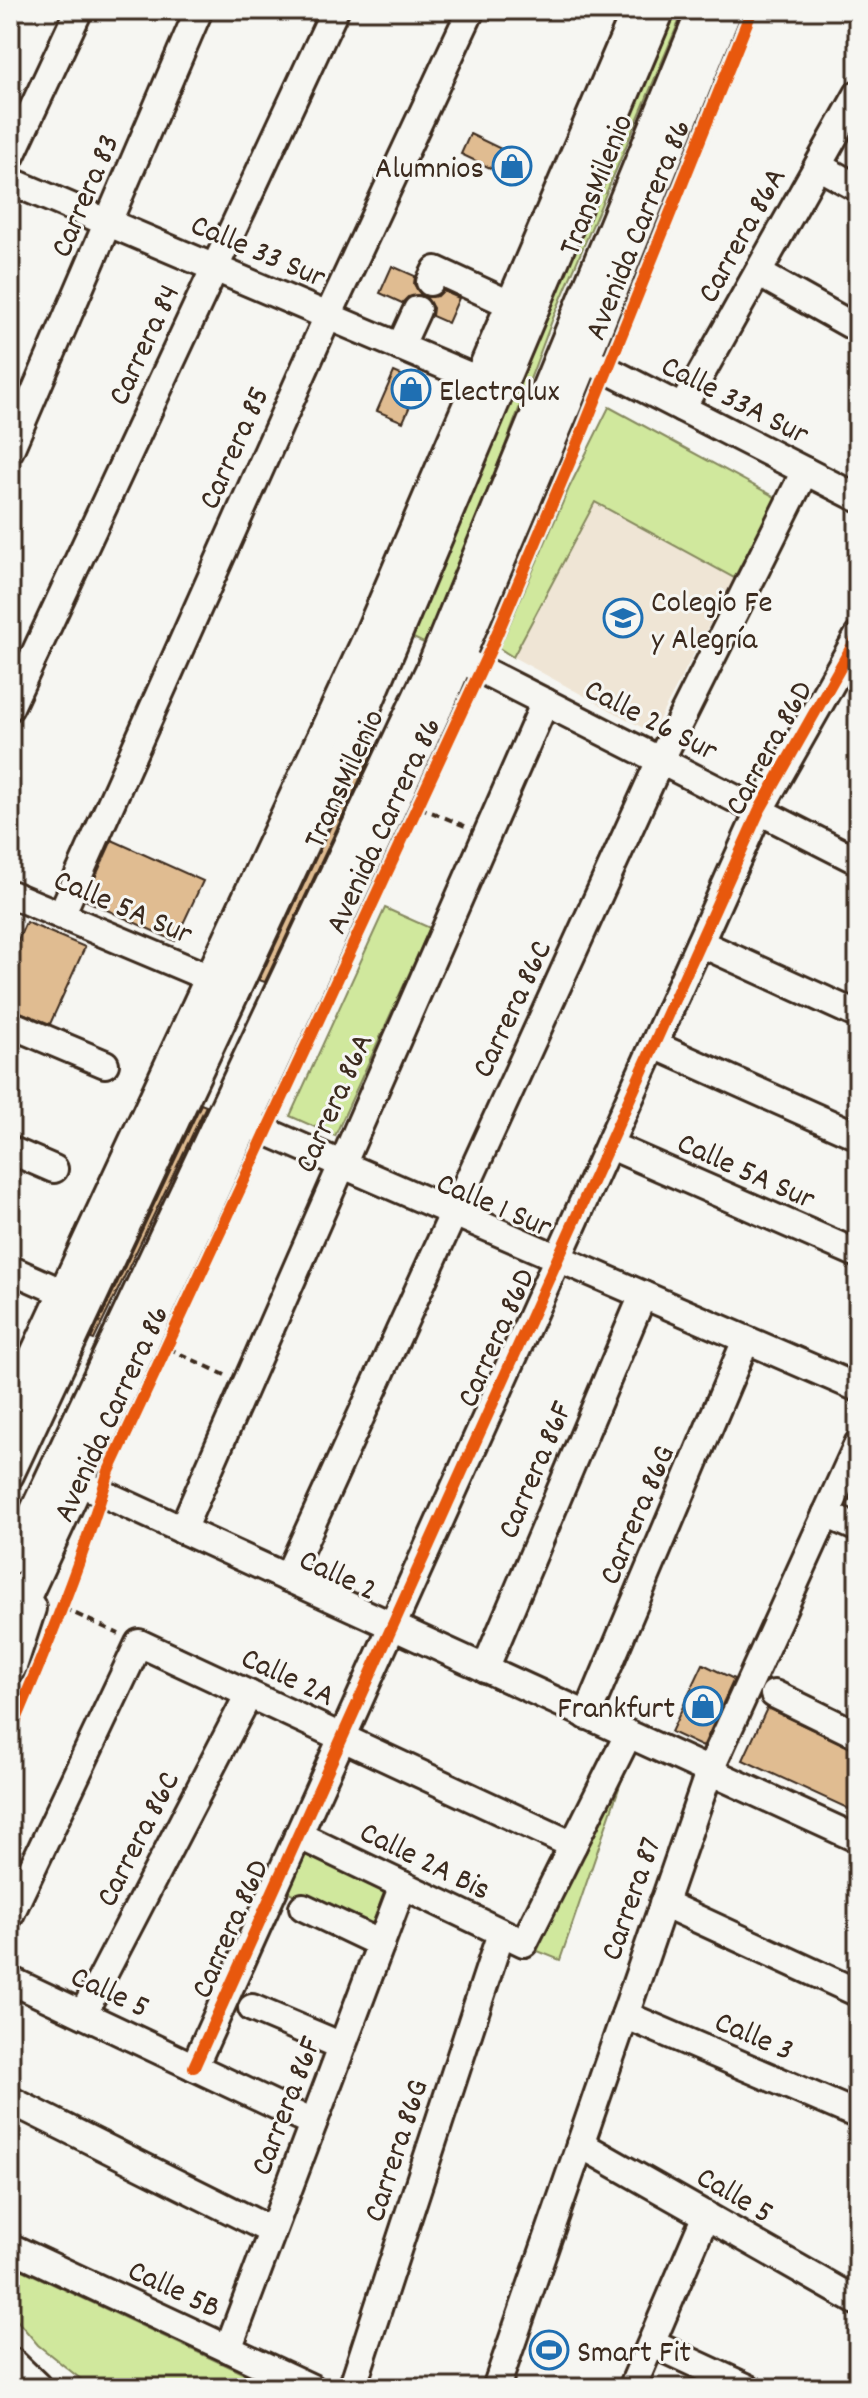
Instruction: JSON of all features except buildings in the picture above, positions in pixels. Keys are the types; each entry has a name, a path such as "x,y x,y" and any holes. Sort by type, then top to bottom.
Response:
{"main road":[{"path":"10,1412 368,642 639,10"},
{"name":"Avenida Carrera 86","path":"10,1627 458,658 725,10"},
{"path":"10,1666 51,1537"},
{"path":"10,2364 35,2388"}],"street":[{"path":"10,158 79,10"},
{"name":"Carrera 83","path":"10,450 199,10"},
{"name":"Carrera 84","path":"10,707 335,10"},
{"name":"Carrera 85","path":"61,915 328,316 471,10"},
{"name":"TransMilenio","path":"10,1475 355,737 661,10"},
{"name":"TransMilenio","path":"10,1561 426,678 544,398 701,10"},
{"name":"Carrera 86A","path":"682,408 858,94"},
{"path":"818,166 858,188"},
{"name":"Calle 33 Sur","path":"10,181 481,381"},
{"path":"430,282 436,270 514,306"},
{"path":"758,273 858,329"},
{"path":"400,347 417,310"},
{"name":"Calle 33A Sur","path":"584,358 858,498"},
{"name":"Carrera 86C","path":"287,1578 660,761 805,471"},
{"name":"Carrera 86D","path":"194,2067 759,811 858,636"},
{"name":"Calle 26 Sur","path":"458,658 858,860"},
{"name":"Carrera 86A","path":"182,1530 545,702"},
{"name":"Calle 5A Sur","path":"10,894 212,979"},
{"path":"700,943 858,1015"},
{"path":"10,1024 105,1064"},
{"path":"654,1045 858,1136"},
{"name":"Calle 1 Sur","path":"244,1122 858,1388"},
{"name":"Calle 5A Sur","path":"609,1145 858,1254"},
{"path":"10,1150 54,1169"},
{"path":"10,1269 66,1294"},
{"name":"Carrera 86F","path":"485,1669 643,1295"},
{"name":"Carrera 86G","path":"587,1716 746,1340"},
{"name":"Carrera 87","path":"496,2388 709,1772 826,1514 852,1473 858,1444"},
{"name":"Calle 2","path":"78,1482 858,1839"},
{"path":"826,1514 858,1528"},
{"path":"10,1915 139,1643"},
{"name":"Calle 2A","path":"139,1643 573,1845"},
{"name":"Carrera 86C","path":"83,2014 249,1694"},
{"path":"774,1694 858,1735"},
{"name":"Carrera 86G","path":"352,2388 513,1938 573,1845 628,1735"},
{"name":"Calle 2A Bis","path":"298,1835 513,1938"},
{"name":"Carrera 86F","path":"228,2349 403,1885"},
{"path":"663,1903 858,1993"},
{"path":"303,1907 381,1944"},
{"name":"Calle 5","path":"10,1980 313,2123"},
{"path":"252,2008 342,2046"},
{"name":"Calle 3","path":"625,2015 858,2115"},
{"path":"10,2100 272,2231"},
{"name":"Calle 5","path":"580,2144 858,2302"},
{"path":"632,2388 706,2215"},
{"name":"Calle 5B","path":"10,2247 312,2388"},
{"path":"653,2344 748,2388"}],"path":[{"path":"413,821 426,793"},
{"path":"419,807 486,836"},
{"path":"160,1361 172,1334"},
{"path":"166,1347 246,1384"},
{"path":"57,1622 68,1595"},
{"path":"63,1608 139,1643"}],"shaded area":[{"name":"Colegio Fe y Alegría","path":"595,502 734,578 652,733 513,657"}],"green space":[{"path":"677,10 684,10 553,318 430,646 411,637"},
{"path":"609,407 777,498 734,578 595,502 513,657 499,648 569,488"},
{"path":"385,908 430,928 335,1136 290,1116"},
{"path":"629,1759 560,1960 530,1948"},
{"path":"304,1852 389,1888 372,1927 287,1891"},
{"path":"10,2264 274,2388 92,2388 38,2345 10,2312"}],"cycle path":[{"path":"10,1734 63,1604 109,1471 491,648 584,428 752,10"},
{"path":"194,2067 759,811 858,636"}],"place":[{"name":"Alumnios","path":"512,166"},
{"name":"Electrqlux","path":"411,389"},
{"name":"Colegio Fe y Alegría","path":"623,618"},
{"name":"Frankfurt","path":"703,1706"},
{"name":"Smart Fit","path":"549,2350"}]}
